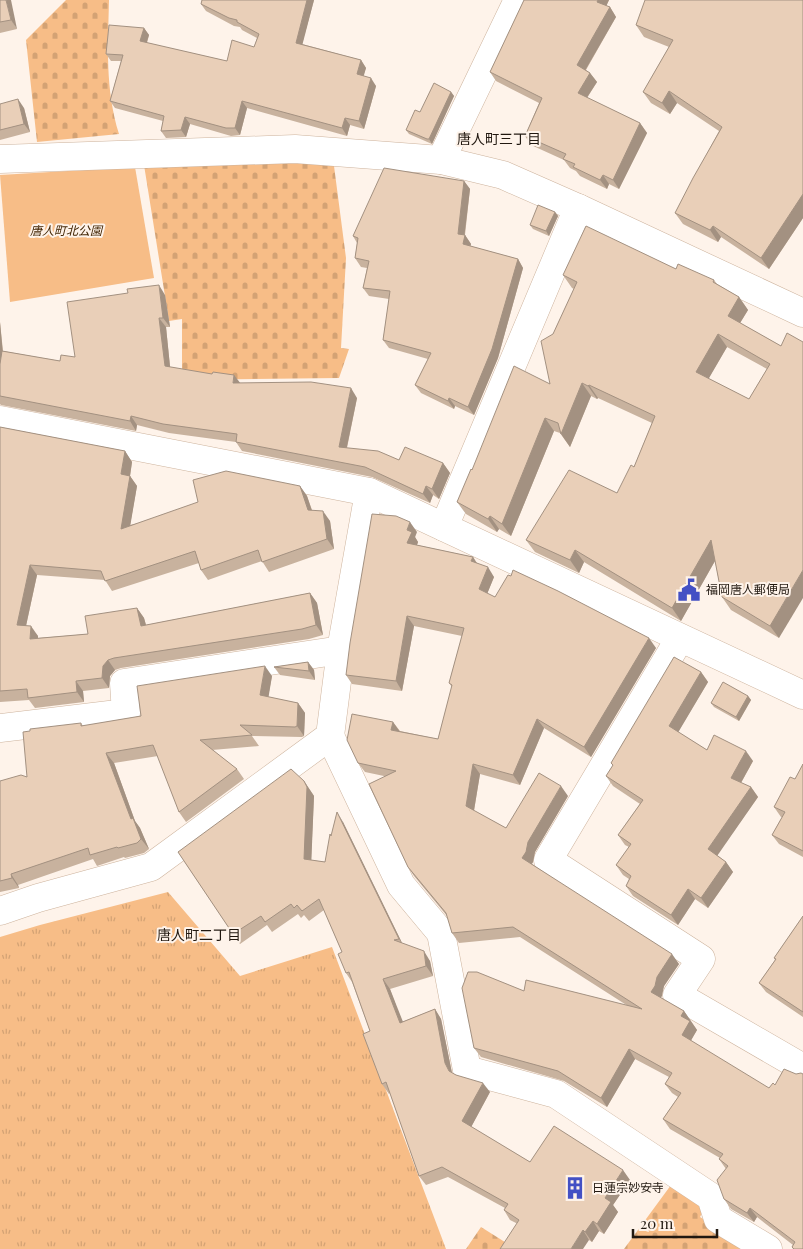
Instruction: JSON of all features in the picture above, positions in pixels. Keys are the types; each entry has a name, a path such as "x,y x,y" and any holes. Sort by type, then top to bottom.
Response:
{"street":[{"path":"441,160 518,0"},
{"path":"0,159 295,149 441,160 503,175 801,308"},
{"path":"444,527 578,208"},
{"path":"0,420 369,492 803,695"},
{"path":"369,492 341,650 330,736 401,885 441,934 467,1070 556,1094 711,1197 718,1219 768,1249"},
{"path":"680,638 548,860 701,959 677,995 803,1068"},
{"path":"0,728 126,713 124,683 341,650"},
{"path":"0,911 38,898 151,867 330,736"}],"green space":[{"path":"66,0 109,0 109,84 119,134 37,142 26,40"},
{"path":"287,161 334,166 346,258 341,348 349,349 339,378 182,380 182,319 169,321 144,165"},
{"name":"唐人町北公園","path":"135,167 154,278 10,302 0,175"},
{"path":"168,892 240,976 332,947 446,1249 0,1249 0,937"},
{"path":"671,1185 707,1203 700,1217 752,1249 624,1249"},
{"path":"481,1227 508,1244 505,1249 466,1249"}],"building":[{"path":"0,0 6,0 11,20 0,22"},
{"path":"202,0 307,0 296,43 361,60 357,74 371,78 359,121 345,118 342,128 242,101 235,128 226,128 185,117 181,130 161,131 164,116 110,101 123,55 106,54 109,25 144,28 140,41 227,61 232,40 254,47 259,34 237,22 237,20 201,4"},
{"path":"524,0 598,0 597,2 610,7 577,65 590,73 578,93 640,123 613,180 603,175 600,180 573,167 575,164 563,159 566,154 525,136 542,98 490,72"},
{"path":"645,0 803,0 803,194 761,258 713,226 710,230 675,213 722,127 669,91 662,103 643,92 673,40 636,25"},
{"path":"434,83 451,92 429,139 427,139 406,130 415,110 420,112"},
{"path":"18,99 24,124 0,130 0,104"},
{"path":"384,168 464,181 458,234 465,235 463,244 518,259 492,349 468,407 449,398 448,401 415,385 431,353 383,340 390,291 363,288 369,261 355,258 358,238 353,236"},
{"path":"538,205 555,212 546,231 530,225"},
{"path":"586,226 676,269 678,264 714,280 713,282 739,297 728,316 781,346 787,333 803,342 803,570 770,626 722,597 711,540 672,608 575,550 570,560 526,540 569,470 617,493 631,465 634,467 655,416 589,385 582,383 561,434 558,423 545,418 502,524 490,516 488,519 457,502 514,366 550,384 541,341 553,334 577,282 563,275","holes":["718,334 770,364 749,399 696,372"]},
{"path":"159,285 163,318 159,318 165,366 212,374 213,372 234,375 233,383 311,382 351,388 339,447 378,451 399,460 405,447 443,463 432,489 426,486 423,494 365,467 236,442 237,434 163,424 131,416 130,421 0,396 2,351 60,361 61,355 75,357 67,302 128,293 127,289"},
{"path":"0,427 125,451 121,474 130,476 121,529 198,502 193,480 226,471 300,486 308,510 323,511 327,539 262,562 258,550 201,570 195,551 105,581 101,571 30,565 17,625 31,626 30,639 88,634 85,616 137,608 141,626 310,593 316,625 302,629 114,658 108,660 103,666 102,678 76,681 77,692 28,698 27,689 0,691"},
{"path":"372,514 396,516 410,522 407,530 412,532 407,543 473,557 471,561 488,567 479,589 495,597 508,575 511,576 513,570 649,638 584,747 537,719 513,775 473,764 466,806 506,828 539,773 561,786 528,842 526,852 522,858 672,954 657,977 651,992 684,1011 681,1016 690,1021 682,1035 769,1088 773,1083 775,1085 784,1069 796,1074 803,1074 803,1249 794,1249 792,1247 795,1242 750,1208 747,1213 724,1199 717,1180 728,1166 719,1159 723,1154 663,1119 681,1093 665,1084 672,1073 629,1049 601,1098 558,1071 474,1048 462,988 468,972 477,972 524,991 526,980 642,1009 513,927 452,933 446,913 408,867 369,784 396,771 358,763 347,740 352,714 393,722 391,730 438,739 452,685 449,683 464,628 407,616 396,681 346,675"},
{"path":"674,657 701,672 669,726 707,750 714,735 746,751 731,778 751,787 708,849 726,862 701,898 688,889 671,915 626,886 631,876 616,865 631,844 618,835 643,800 606,776 613,765 611,763"},
{"path":"308,662 309,671 274,667"},
{"path":"265,666 260,695 298,703 297,726 240,725 252,735 200,740 237,769 179,812 153,745 106,753 131,819 133,818 141,839 137,843 90,855 88,848 11,874 12,878 0,881 0,781 21,775 27,777 23,732 30,731 30,729 81,723 81,726 141,716 137,686"},
{"path":"723,682 748,696 736,717 711,703"},
{"path":"803,764 803,851 772,835 785,812 774,807 790,777 795,779"},
{"path":"291,769 304,781 307,787 304,859 325,862 330,834 331,836 337,812 399,939 394,940 424,951 426,966 383,979 400,1023 435,1009 445,1063 449,1071 483,1083 462,1121 530,1162 554,1126 623,1170 605,1198 611,1202 597,1224 593,1221 585,1232 583,1230 571,1249 500,1249 519,1220 504,1210 508,1204 442,1167 419,1176 386,1082 382,1084 363,1034 370,1031 349,972 346,973 338,954 342,952 319,899 302,911 297,905 294,908 291,904 265,922 261,916 233,934 178,852"},
{"path":"803,916 803,1012 759,983"}],"place":[{"name":"福岡唐人郵便局","path":"689,590"},
{"name":"日蓮宗妙安寺","path":"575,1188"}],"district":[{"name":"唐人町三丁目","path":"499,139"},
{"name":"唐人町二丁目","path":"199,935"}]}
